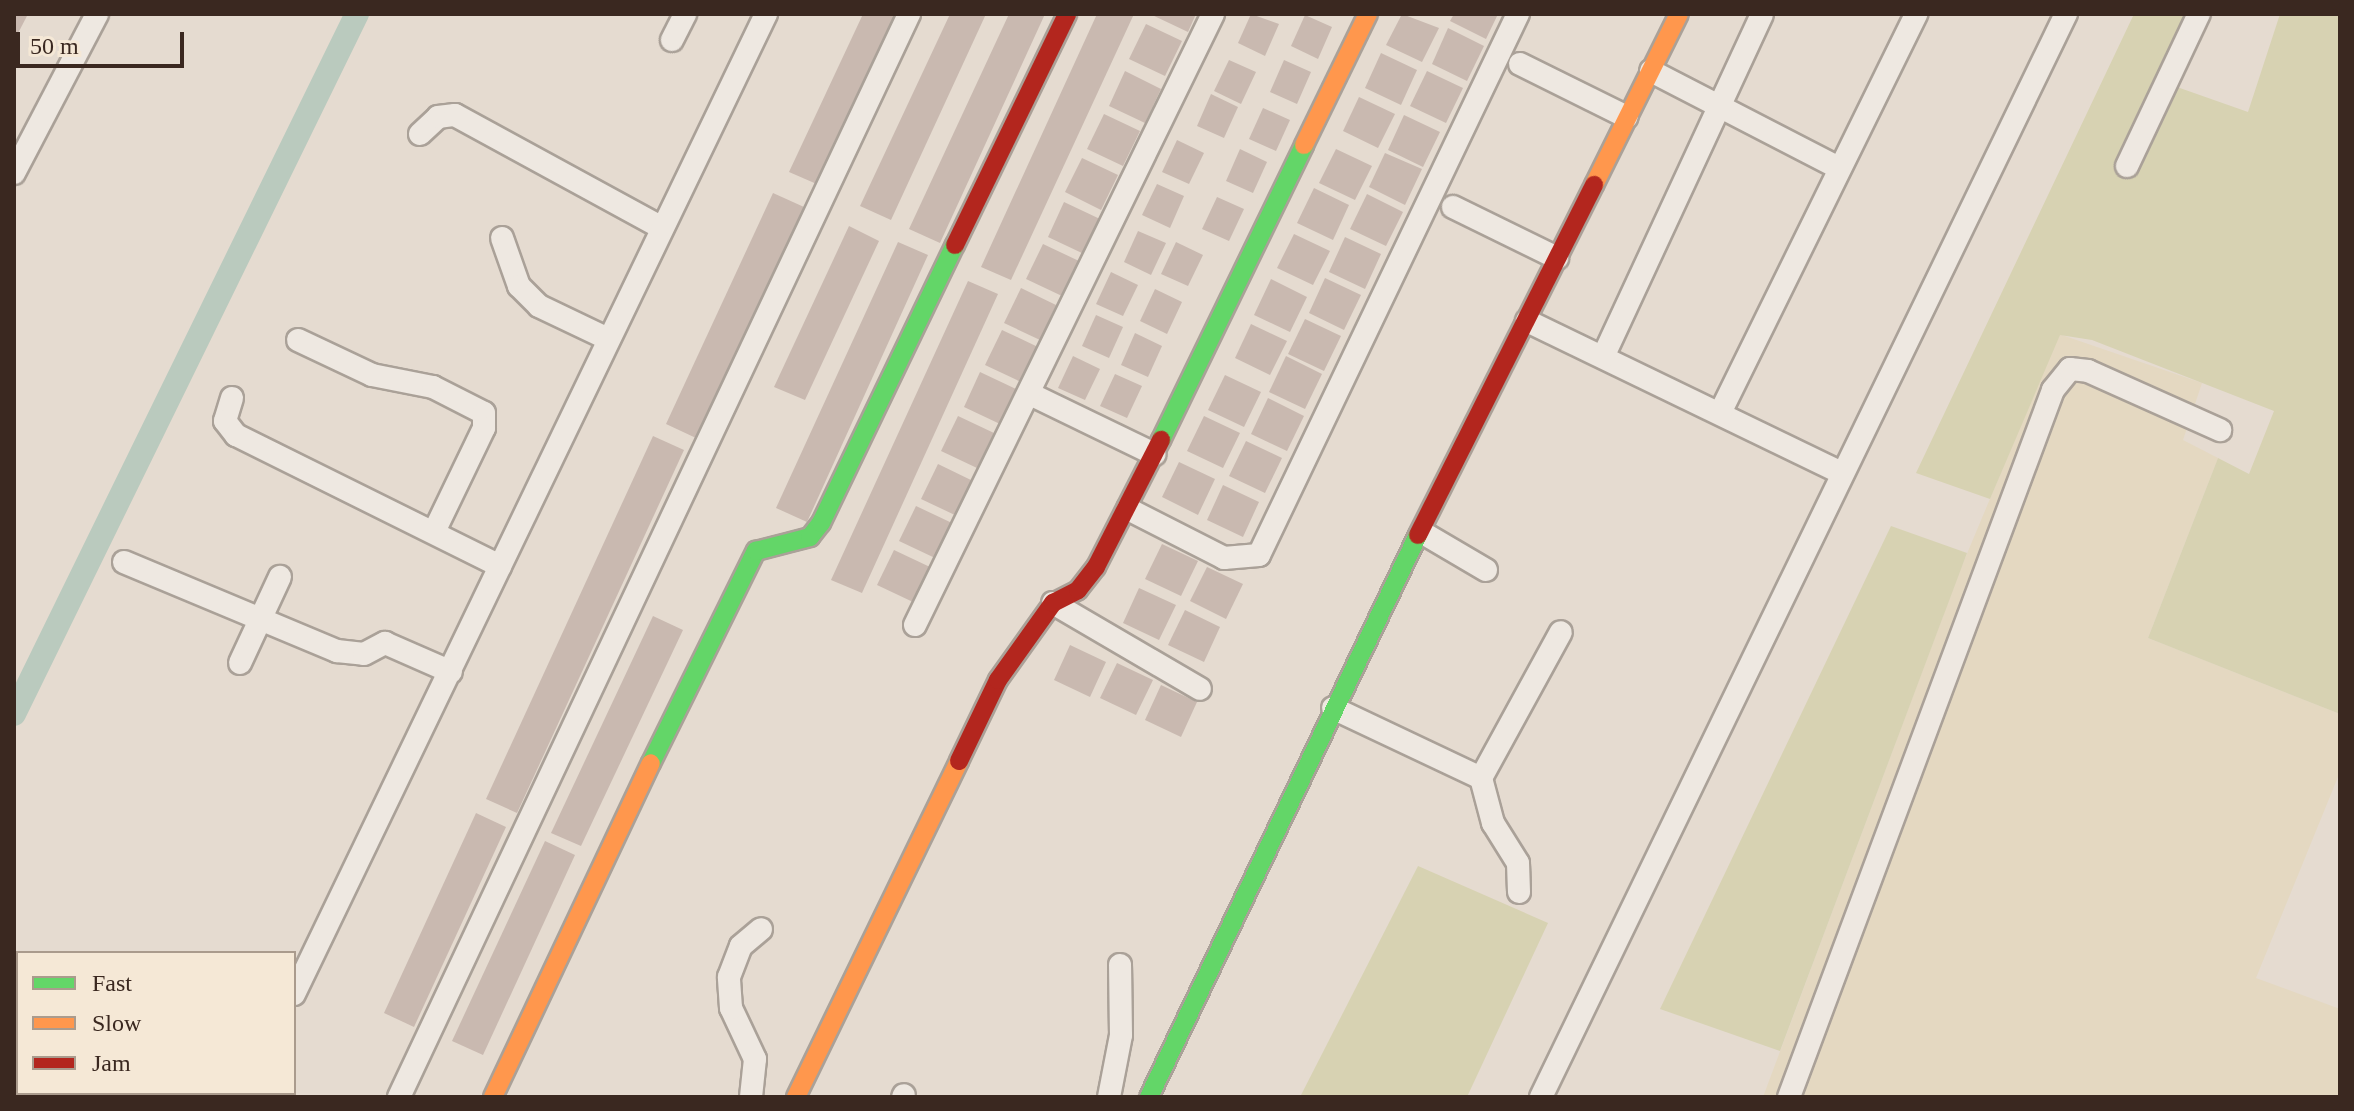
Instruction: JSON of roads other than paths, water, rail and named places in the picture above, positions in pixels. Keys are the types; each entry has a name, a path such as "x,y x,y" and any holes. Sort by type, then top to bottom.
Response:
{"street":[{"path":"14,173 97,14"},
{"path":"672,40 685,14"},
{"path":"296,990 451,672 606,338 766,14"},
{"path":"399,1097 909,14"},
{"path":"493,1097 744,568 756,551 810,537 821,523 1067,14"},
{"path":"915,625 1032,395 1213,14"},
{"path":"796,1097 998,680 1053,603 1087,579 1128,509 1368,14"},
{"path":"1128,509 1224,558 1259,555 1518,14"},
{"path":"1149,1097 1333,708 1423,533 1679,14"},
{"path":"1603,357 1762,14"},
{"path":"1720,413 1916,14"},
{"path":"1541,1097 2066,14"},
{"path":"2127,166 2199,14"},
{"path":"1520,64 1627,117"},
{"path":"1651,71 1839,168"},
{"path":"420,134 438,117 455,115 662,228"},
{"path":"1453,207 1557,258"},
{"path":"502,238 519,286 539,306 606,338"},
{"path":"1527,321 1841,473"},
{"path":"298,340 372,375 433,387 484,413 484,428 435,530"},
{"path":"1789,1097 2053,390 2070,369 2088,371 2220,430"},
{"path":"1032,395 1154,454"},
{"path":"232,398 225,421 236,435 435,530 500,566"},
{"path":"1423,533 1486,570"},
{"path":"124,562 337,651 364,654 385,643 451,672"},
{"path":"240,663 280,577"},
{"path":"1053,603 1200,689"},
{"path":"1519,892 1518,863 1493,823 1481,778 1561,632"},
{"path":"1333,708 1481,778"},
{"path":"751,1097 755,1059 731,1008 729,977 741,946 761,929"},
{"path":"1109,1097 1121,1035 1120,965"},
{"path":"14,1095 27,1097"}],"waterway":[{"path":"14,714 357,14"}]}
